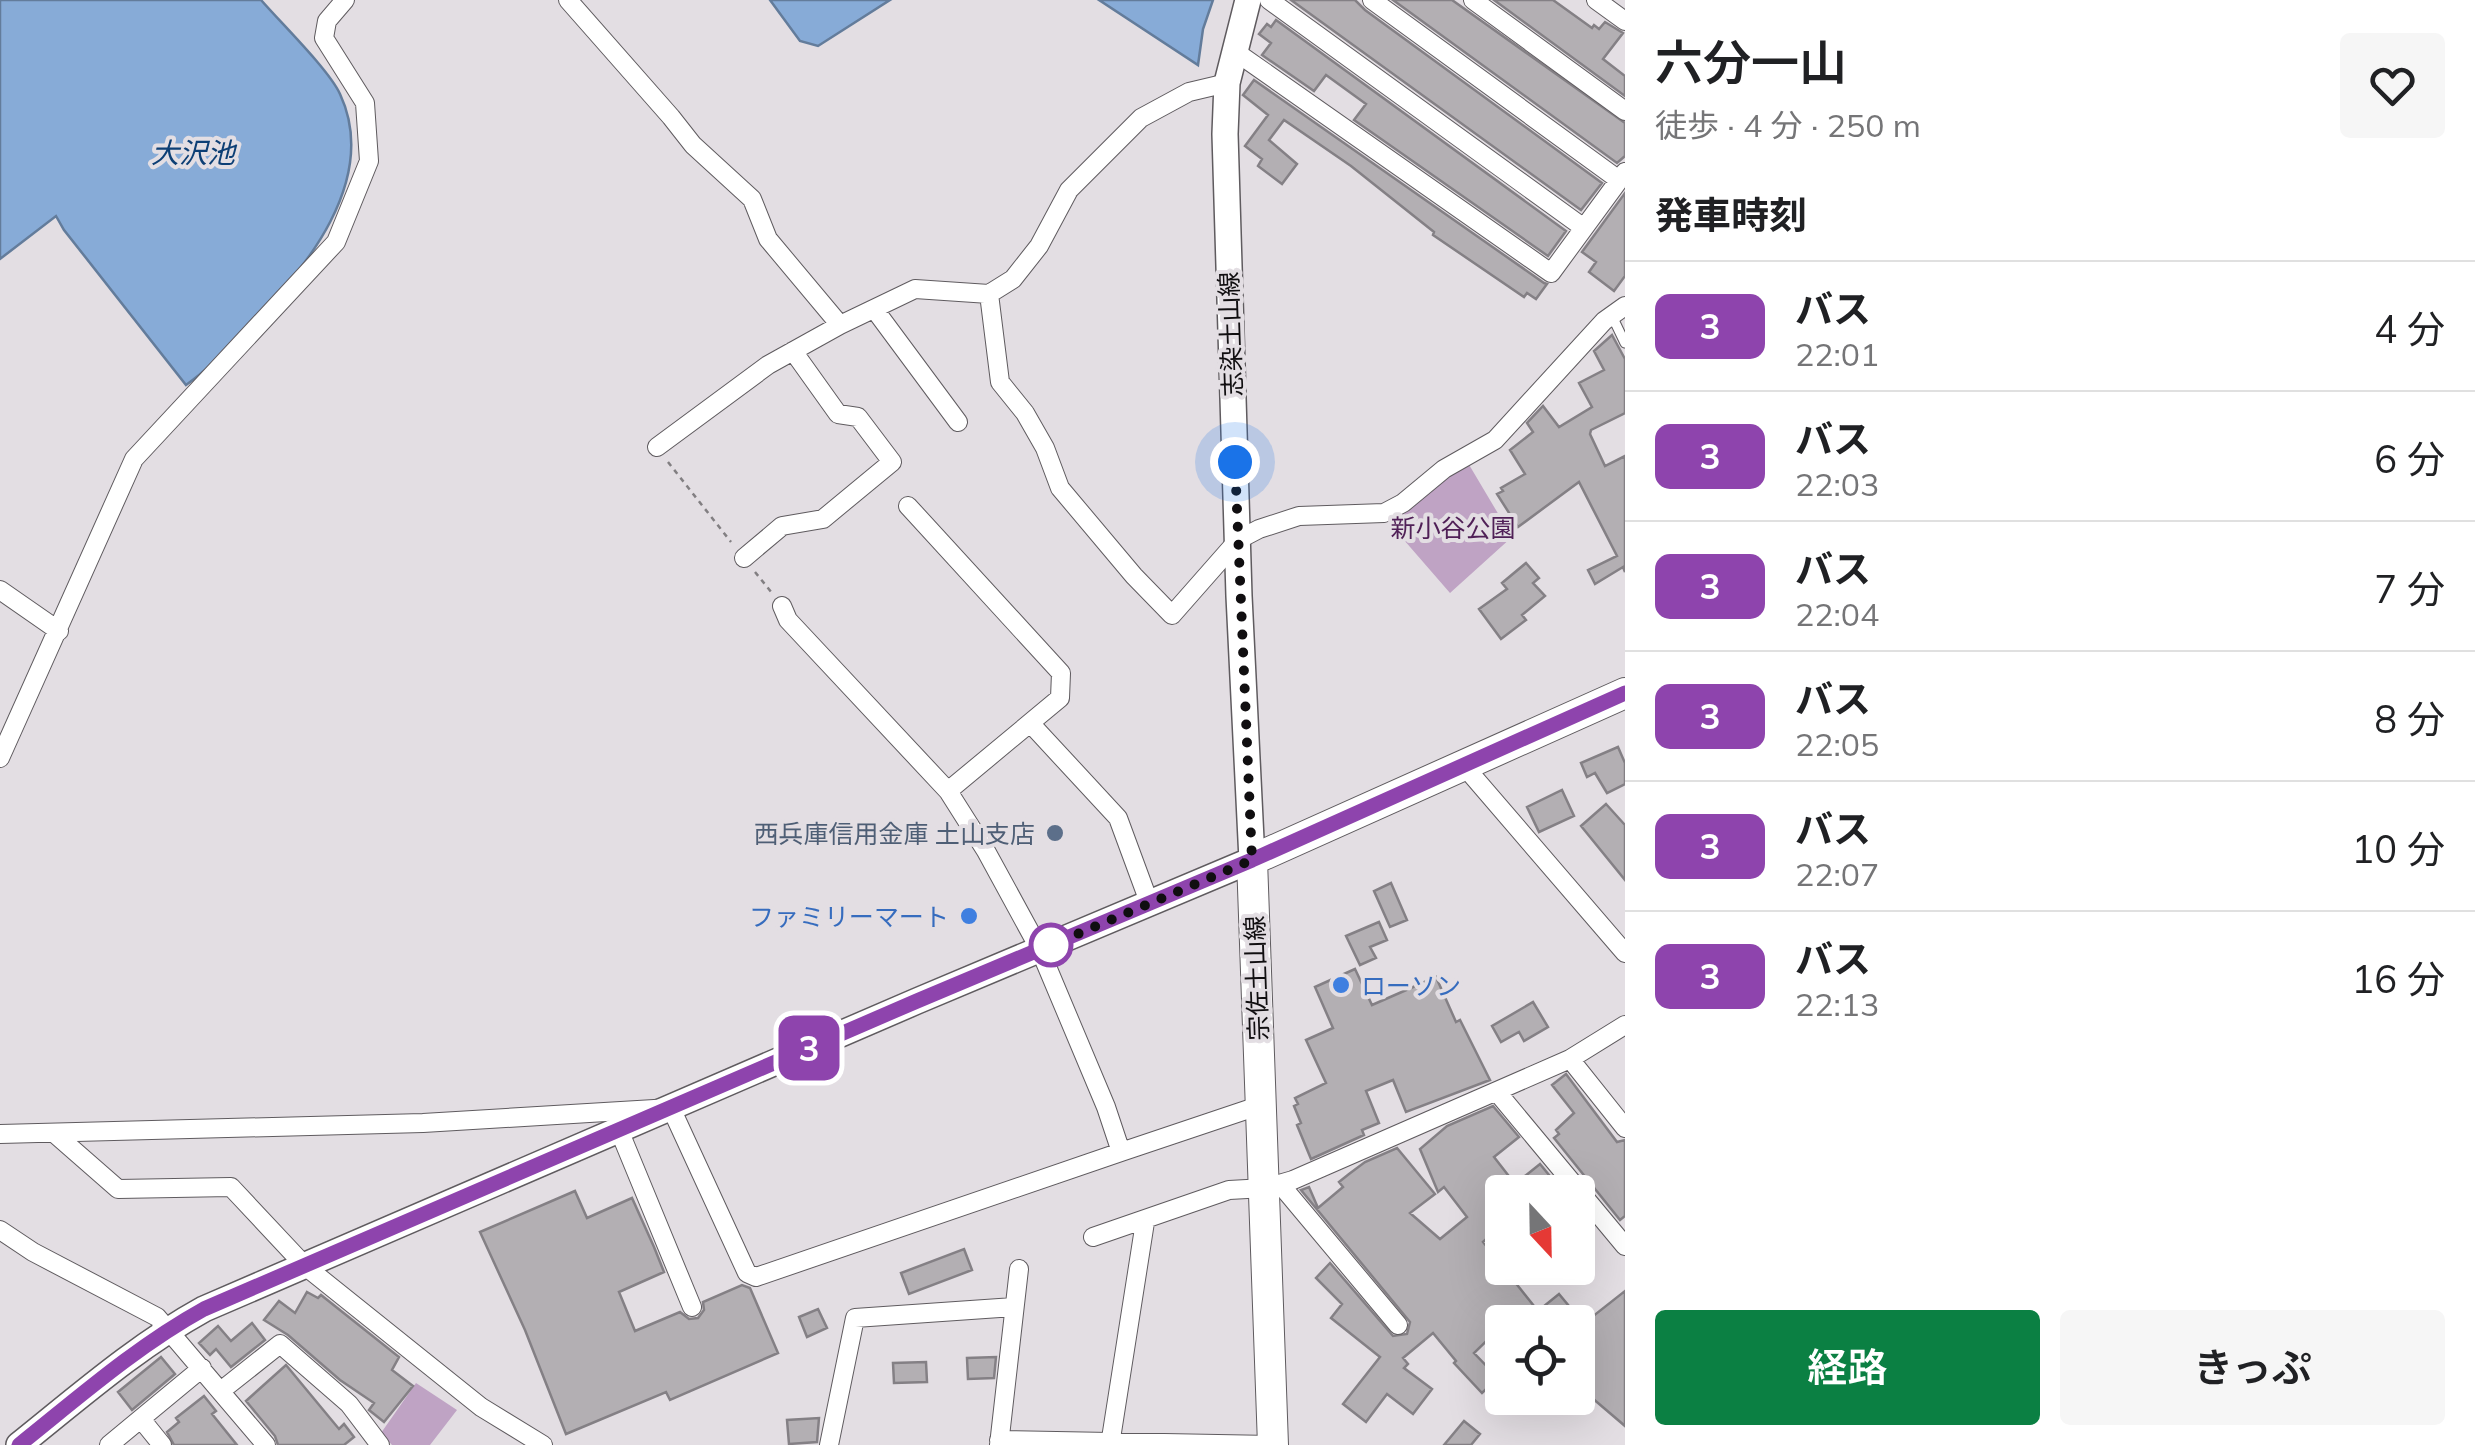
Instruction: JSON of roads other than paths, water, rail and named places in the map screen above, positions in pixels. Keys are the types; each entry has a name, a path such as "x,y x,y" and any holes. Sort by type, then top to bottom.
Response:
{"main road":[{"name":"志染土山線","path":"1248,0 1227,82 1226,210 1252,860"},
{"path":"19,1445 168,1329 204,1309 1252,860 1625,693"},
{"name":"宗佐土山線","path":"1252,860 1261,1106 1272,1186 1273,1445"}],"street":[{"path":"0,758 134,459 336,242 369,161 366,104 324,38 328,21 345,0"},
{"path":"568,0 671,116 692,146 752,199 768,238 840,325"},
{"path":"1269,0 1584,228"},
{"path":"1473,0 1625,111"},
{"path":"1596,0 1625,21"},
{"path":"1233,50 1550,273 1622,176 1376,1"},
{"path":"657,447 768,365 915,289 989,294 1013,279 1039,246 1069,190 1140,118 1189,92 1227,82"},
{"path":"989,294 1000,382 1025,413 1045,448 1060,488 1172,615 1238,540 1299,516 1384,512 1403,504 1444,468 1494,440 1618,311"},
{"path":"875,310 958,422"},
{"path":"744,558 782,526 823,519 892,462 858,416 838,414 793,351"},
{"path":"908,506 1061,674 1060,698 948,791"},
{"path":"0,590 59,631"},
{"path":"782,606 788,620 948,791 986,850 1040,950 1121,1152"},
{"path":"1031,724 1118,818 1149,902"},
{"path":"1465,766 1625,954"},
{"path":"1093,1237 1146,1222 1229,1190 1272,1186 1497,1092 1570,1058 1625,1025"},
{"path":"1570,1058 1625,1128"},
{"path":"1497,1092 1564,1160 1621,1234"},
{"path":"0,1134 423,1124 670,1108 747,1273 756,1276 1261,1106"},
{"path":"619,1130 692,1306"},
{"path":"54,1133 118,1190 231,1187 305,1266 480,1407 543,1445"},
{"path":"1272,1186 1398,1325"},
{"path":"1110,1443 1146,1222"},
{"path":"0,1230 32,1252 156,1317 266,1445"},
{"path":"1019,1269 999,1442 1273,1445"},
{"path":"829,1445 855,1318 1014,1307"},
{"path":"222,1390 280,1344 350,1404 380,1445"},
{"path":"109,1445 202,1368"},
{"path":"141,1419 162,1445"}],"lane":[{"path":"1618,311 1625,343"}],"water":[{"name":"大沢池","path":"0,0 261,0 340,94 350,126 351,159 330,222 313,251 270,305 186,385 56,216 0,259"},
{"path":"770,0 890,0 818,46 800,41"},
{"path":"1099,0 1213,0 1203,29 1198,65"}],"place":[{"name":"西兵庫信用金庫 土山支店","path":"1055,833"},
{"name":"ファミリーマート","path":"969,916"},
{"name":"ローソン","path":"1341,985"}],"park label":[{"name":"新小谷公園","path":"1453,527"}]}
